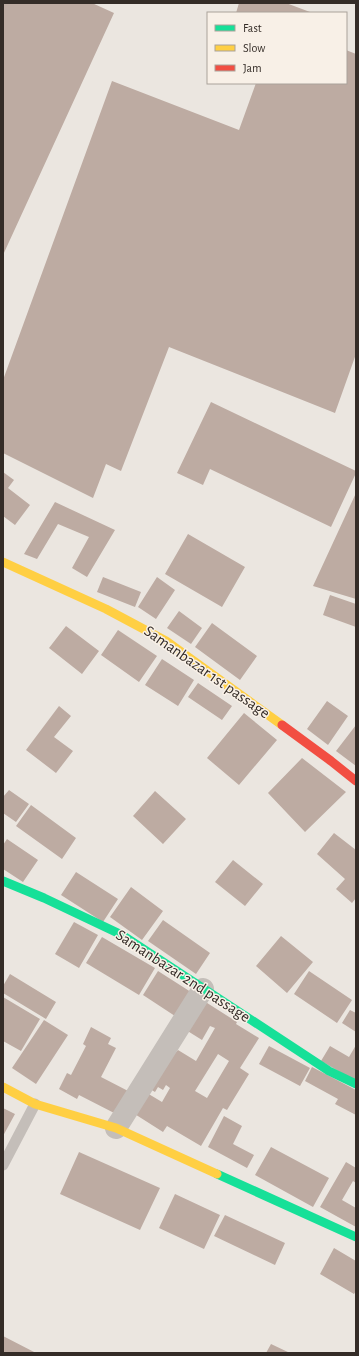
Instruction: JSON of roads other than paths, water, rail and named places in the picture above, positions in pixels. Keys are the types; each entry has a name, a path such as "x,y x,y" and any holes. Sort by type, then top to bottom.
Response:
{"street":[{"name":"Samanbazar 1st passage","path":"3,562 106,608 166,640 356,781"},
{"name":"Samanbazar 2nd passage","path":"3,882 44,898 122,935 329,1071 356,1084"},
{"path":"116,1128 203,989"},
{"path":"3,1087 35,1104 116,1128 356,1237"}],"lane":[{"path":"3,1165 35,1104"}]}
